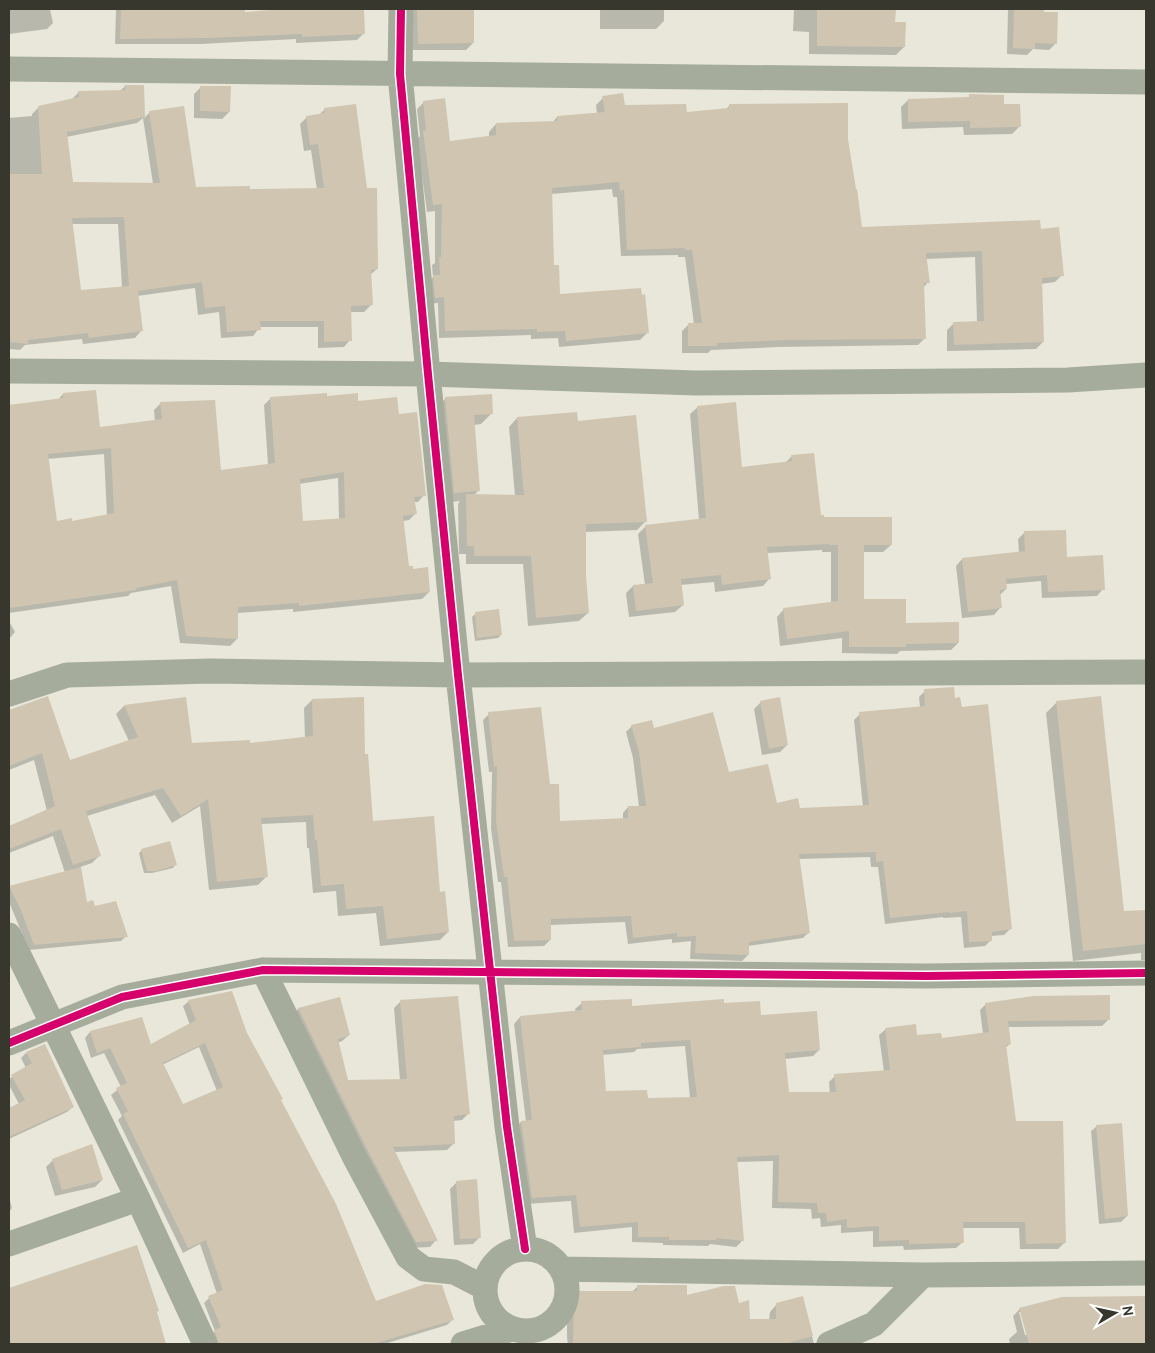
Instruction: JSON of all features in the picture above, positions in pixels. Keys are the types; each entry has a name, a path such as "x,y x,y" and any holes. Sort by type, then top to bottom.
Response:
{"street":[{"path":"401,9 400,74 458,675 507,1127 525,1249"},
{"path":"9,69 1146,82"},
{"path":"9,371 428,374 696,382 1068,380 1146,376"},
{"path":"9,694 67,675 211,671 458,675 1146,672"},
{"path":"9,935 138,1199 205,1344"},
{"path":"263,970 354,1156 408,1257 424,1269 454,1272 485,1288"},
{"path":"9,1043 122,997 263,970 927,976 1146,973"},
{"path":"9,1244 138,1199"},
{"path":"525,1249 536,1250 555,1260 561,1269 567,1290 566,1302 561,1312 553,1321 546,1336 534,1331 522,1331 512,1328 500,1322 492,1312 487,1301 485,1288 488,1276 494,1265 502,1257 513,1251 525,1249"},
{"path":"561,1269 923,1275 1146,1273"},
{"path":"829,1344 877,1334 923,1275"},
{"path":"463,1344 512,1328"}],"building":[{"path":"121,9 245,9 245,12 284,9 364,9 365,34 302,37 302,34 120,39"},
{"path":"417,9 474,9 474,43 418,44"},
{"path":"817,9 896,9 895,22 906,22 905,47 817,46"},
{"path":"1014,9 1044,9 1044,12 1058,12 1057,44 1035,43 1035,49 1013,48"},
{"path":"125,85 144,85 145,117 67,132 73,182 160,183 149,111 184,106 196,187 250,186 250,189 324,188 318,144 310,145 306,116 325,113 324,108 356,104 367,188 377,188 378,269 371,270 373,305 351,306 352,341 324,342 324,321 260,321 261,330 227,332 225,306 205,308 202,282 138,291 143,331 89,338 88,333 28,340 28,344 9,342 9,174 42,174 38,106 79,97 78,91 125,90","holes":["124,217 129,286 81,290 72,218"]},
{"path":"200,86 231,86 230,112 200,111"},
{"path":"623,93 625,105 686,104 687,112 729,108 729,104 848,103 848,139 862,227 1040,220 1041,229 1059,227 1064,276 1042,278 1044,342 954,345 953,322 984,321 982,251 926,253 930,283 924,283 926,339 785,340 717,343 717,346 688,346 688,323 702,323 692,250 685,250 685,248 627,250 624,190 620,191 619,182 552,188 554,265 559,265 560,294 641,288 642,295 645,294 649,333 566,341 565,331 537,332 537,329 445,331 444,297 435,298 433,275 440,275 439,257 441,257 442,204 433,205 423,131 426,130 423,101 445,98 450,141 496,135 496,123 557,121 557,116 605,112 602,96"},
{"path":"969,94 1004,95 1004,104 1020,104 1021,127 970,128 970,121 908,122 908,99 969,97"},
{"path":"96,390 100,427 162,419 160,402 215,400 221,470 275,463 270,397 327,393 327,396 358,393 358,401 397,397 399,414 417,412 426,496 414,497 417,514 403,516 409,566 413,566 413,569 428,567 430,592 299,606 299,603 238,607 238,639 186,636 177,580 136,588 136,590 9,608 9,405 63,398 63,393","holes":["111,448 114,513 72,521 72,518 57,521 48,454","344,472 345,518 303,521 300,479"]},
{"path":"492,394 493,414 474,415 480,491 454,493 445,397"},
{"path":"736,402 742,467 792,461 791,455 814,453 821,515 824,515 824,517 892,517 892,545 864,545 864,599 906,599 906,623 959,622 959,643 906,644 906,647 849,647 849,631 787,639 783,608 838,601 838,545 829,544 767,547 771,579 722,585 721,575 681,579 684,605 636,611 633,585 653,583 645,525 706,518 697,406"},
{"path":"577,412 578,421 636,415 647,522 586,524 586,575 589,613 536,618 531,556 474,556 474,546 467,546 466,494 524,495 517,417"},
{"path":"1066,530 1067,557 1103,555 1105,590 1048,592 1047,575 1006,579 1007,589 1000,590 1002,608 968,612 962,558 1025,551 1024,531"},
{"path":"499,609 502,635 477,638 475,612"},
{"path":"954,687 955,698 960,697 962,707 988,704 1012,929 992,932 992,941 969,942 967,911 890,918 883,861 876,862 876,852 799,854 810,933 749,942 749,955 695,953 696,936 677,937 677,933 633,938 631,916 551,919 551,940 514,941 507,877 504,877 496,821 497,766 494,767 488,712 541,707 550,784 559,784 560,821 628,818 628,806 646,806 639,752 631,725 652,720 654,728 713,712 729,772 768,764 777,803 798,798 800,808 869,805 859,712 925,706 924,689"},
{"path":"48,696 70,760 138,737 124,705 186,697 192,743 250,740 250,743 313,736 312,699 364,697 365,754 368,754 373,821 434,816 440,892 445,891 449,932 387,939 383,906 346,909 344,884 321,886 313,815 261,818 268,877 217,882 208,799 181,816 163,788 86,811 101,856 73,865 61,829 9,849 9,826 55,806 42,753 9,766 9,710"},
{"path":"1101,696 1124,911 1146,910 1146,944 1083,951 1056,701"},
{"path":"780,697 788,745 769,749 760,701"},
{"path":"170,841 177,865 156,871 147,871 141,849"},
{"path":"81,867 87,902 93,900 95,906 116,901 128,937 34,945 20,908 9,886"},
{"path":"232,991 247,1033 336,1204 376,1301 425,1284 442,1285 454,1320 373,1344 219,1344 214,1330 221,1327 208,1296 223,1290 206,1240 188,1248 123,1114 128,1111 116,1088 127,1083 110,1048 97,1053 90,1031 142,1017 151,1044 196,1020 188,1000","holes":["205,1043 223,1087 183,1104 163,1063"]},
{"path":"1110,995 1110,1020 1008,1021 1011,1044 1006,1045 1016,1121 1063,1121 1066,1243 1026,1244 1025,1222 963,1222 964,1243 909,1244 909,1240 879,1241 879,1226 847,1228 847,1219 827,1222 826,1213 818,1213 817,1203 778,1202 779,1155 737,1157 744,1241 716,1238 716,1240 669,1240 669,1237 638,1237 638,1222 580,1227 576,1195 532,1198 521,1121 532,1120 520,1016 582,1010 581,1001 632,999 632,1006 724,999 724,1003 760,1001 761,1015 817,1011 820,1050 785,1053 789,1092 836,1092 834,1074 890,1070 885,1028 916,1024 917,1035 941,1033 942,1038 989,1032 985,1003 1033,996","holes":["690,1040 697,1097 648,1098 647,1090 606,1091 603,1050 641,1047 641,1043"]},
{"path":"458,996 470,1114 454,1116 455,1144 393,1147 438,1241 416,1242 367,1149 298,1008 340,997 350,1035 338,1039 348,1080 407,1079 400,1000"},
{"path":"45,1044 74,1107 9,1137 9,1108 25,1100 11,1075 32,1063 26,1052"},
{"path":"1122,1123 1128,1216 1105,1219 1096,1125"},
{"path":"92,1144 103,1180 62,1190 52,1159"},
{"path":"477,1179 481,1238 460,1239 456,1181"},
{"path":"137,1245 159,1311 157,1312 166,1344 9,1344 9,1288"},
{"path":"637,1285 687,1285 687,1295 724,1286 735,1286 739,1303 749,1300 750,1319 776,1319 776,1303 803,1296 813,1336 784,1344 573,1344 574,1291 637,1291"},
{"path":"1146,1296 1146,1344 1029,1344 1019,1308 1062,1297"}],"cycle path":[{"path":"401,9 400,74 458,675 507,1127 525,1249"},
{"path":"9,1043 122,997 263,970 927,976 1146,973"}]}
